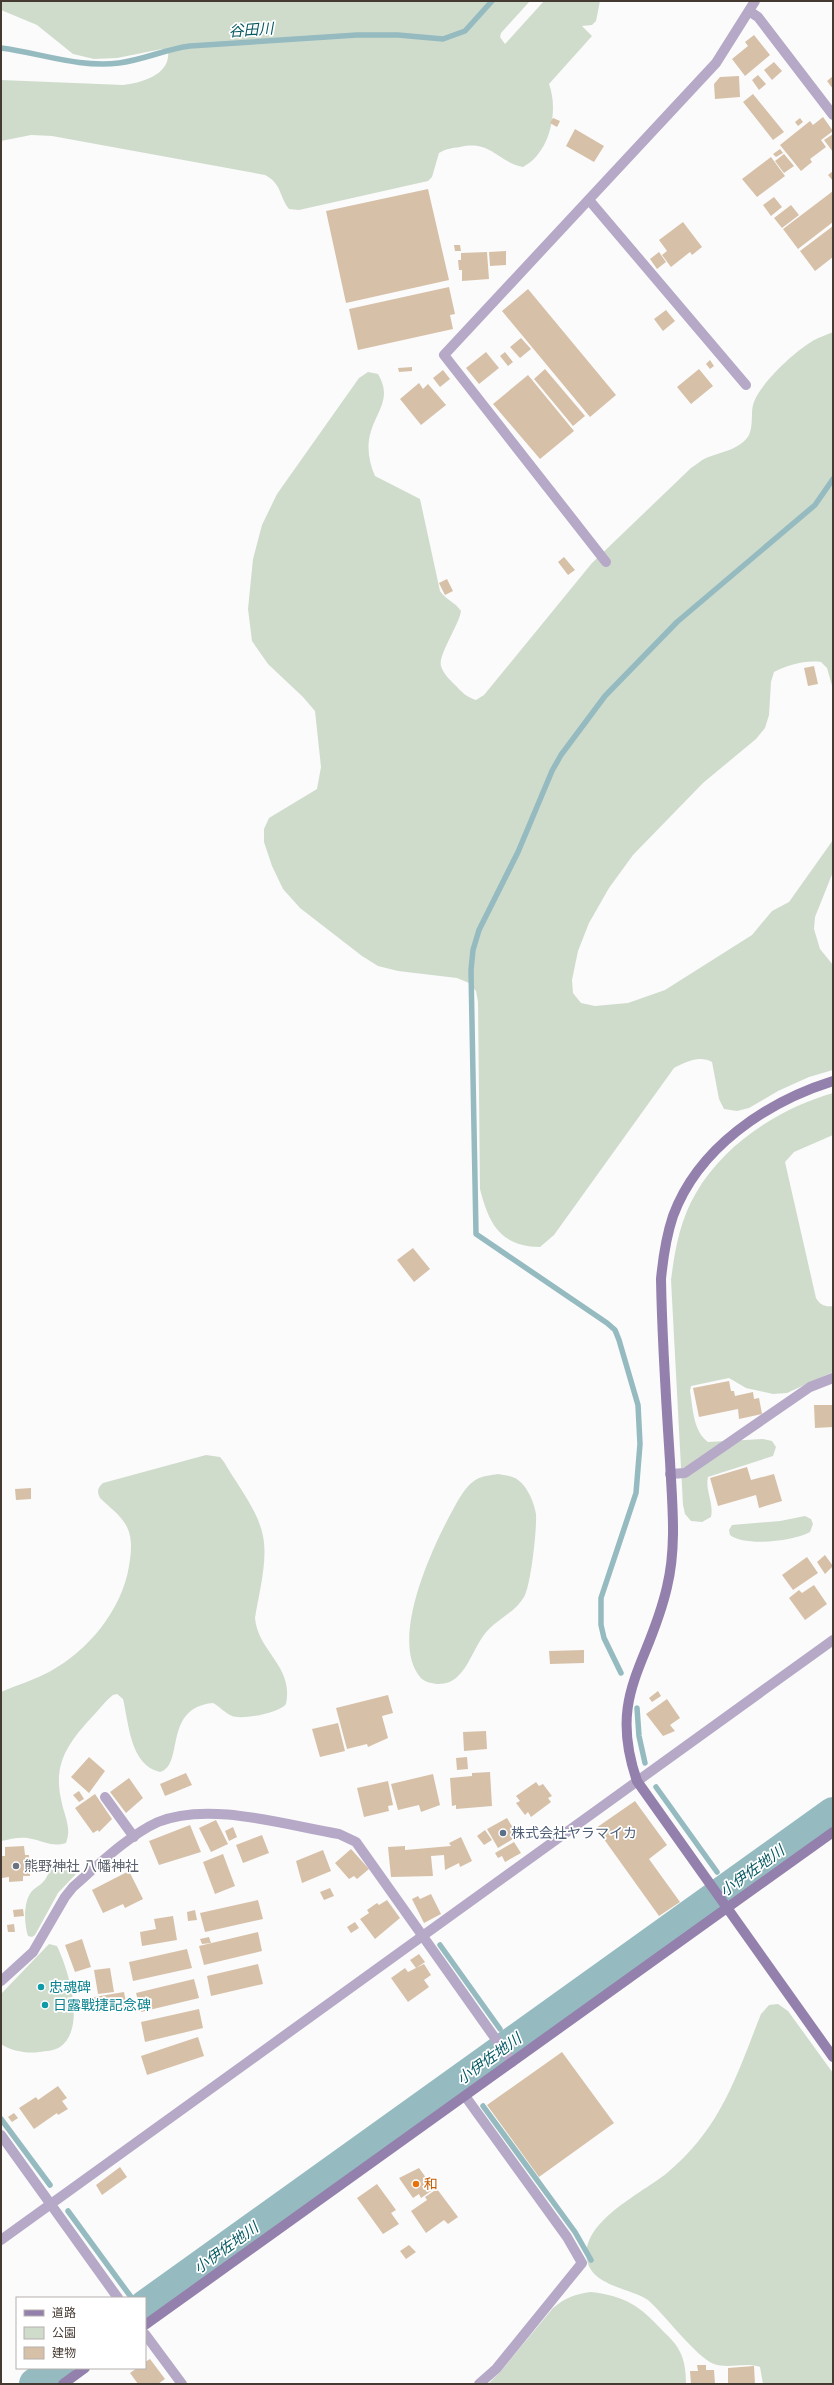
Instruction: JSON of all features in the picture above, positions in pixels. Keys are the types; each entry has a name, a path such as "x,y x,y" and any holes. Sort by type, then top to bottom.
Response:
{"street":[{"path":"606,562 444,355 716,63 756,1"},
{"path":"749,11 758,17 833,115"},
{"path":"589,200 746,385"},
{"path":"833,1081 783,1101 755,1117 729,1138 706,1160 687,1187 673,1216 664,1247 661,1279 673,1543 668,1585 656,1625 629,1692 626,1715 626,1737 630,1760 637,1781 833,2057"},
{"path":"670,1474 685,1474 810,1388 833,1378"},
{"path":"1,2240 422,1938 833,1640"},
{"path":"105,1797 134,1837"},
{"path":"1,1981 33,1952 65,1897 73,1887 134,1837 158,1822 175,1816 210,1813 348,1837 362,1848 422,1938 510,2059"},
{"path":"146,2324 464,2096 510,2059 727,1909 833,1832"},
{"path":"464,2096 567,2237 582,2263 496,2369 479,2384"},
{"path":"1,2135 117,2297"},
{"path":"146,2335 182,2384"},
{"path":"63,2384 85,2369"}],"green space":[{"path":"1,1 530,1 501,33 500,37 505,44 544,1 600,1 596,21 592,25 582,26 592,36 549,84 553,106 550,130 546,142 532,161 523,167 479,146 451,148 439,153 432,177 428,181 299,210 289,209 275,182 265,175 52,136 31,135 1,141 1,80 123,85 130,84 146,80 160,72 168,59 168,51 162,49 117,58 94,59 73,54 37,25 1,10"},
{"path":"833,332 833,689 827,668 821,662 797,664 774,672 771,682 769,715 765,728 756,739 703,783 633,855 609,888 589,923 578,951 572,980 573,993 581,1003 595,1006 628,1003 665,990 752,935 772,911 789,902 833,840 833,872 815,917 814,929 820,949 833,965 833,1070 809,1077 778,1091 749,1108 737,1111 724,1109 719,1099 712,1062 697,1059 674,1068 554,1235 540,1247 526,1246 515,1242 498,1231 488,1213 480,1189 478,1002 476,991 469,983 457,978 398,971 378,966 362,956 300,908 283,889 272,866 264,842 264,829 269,818 317,789 321,767 315,711 303,697 268,664 252,641 248,609 253,559 262,525 277,494 359,378 368,372 378,374 382,382 384,397 369,437 368,449 371,465 375,476 420,499 440,591 461,611 457,624 445,647 441,666 446,676 459,689 467,696 476,700 484,695 592,563 691,468 704,459 729,450 745,440 750,431 754,402 763,386 778,369 804,347 816,339"},
{"path":"833,1093 833,1135 794,1152 785,1162 816,1298 823,1305 833,1306 833,1372 787,1393 773,1394 746,1388 729,1378 691,1386 690,1391 694,1419 699,1432 708,1442 763,1439 772,1441 776,1447 773,1456 708,1477 707,1482 712,1512 711,1517 702,1522 691,1521 685,1514 683,1505 671,1280 676,1246 682,1224 690,1203 708,1175 738,1144 755,1130 774,1118 793,1108"},
{"path":"206,1455 220,1457 224,1462 252,1507 260,1526 264,1546 264,1566 255,1618 262,1640 285,1679 287,1691 286,1704 269,1713 244,1717 232,1716 213,1703 197,1707 187,1715 180,1725 172,1759 167,1767 160,1772 150,1768 142,1761 132,1742 123,1699 117,1694 113,1695 76,1735 61,1764 59,1786 68,1827 68,1837 66,1843 53,1844 24,1838 1,1841 1,1692 49,1672 77,1653 101,1628 119,1598 125,1582 131,1552 129,1532 122,1519 100,1498 98,1492 99,1488 103,1483"},
{"path":"498,1474 509,1476 522,1483 532,1500 536,1514 531,1570 527,1591 517,1606 489,1629 468,1663 456,1678 448,1682 434,1684 420,1677 412,1661 409,1641 411,1620 416,1597 432,1552 449,1517 464,1491 477,1479"},
{"path":"805,1516 811,1519 813,1524 810,1532 793,1538 758,1542 737,1539 730,1535 729,1530 732,1525 780,1521"},
{"path":"60,1859 74,1862 77,1865 76,1874 58,1893 35,1935 32,1937 28,1936 25,1913 29,1895 43,1882 53,1865"},
{"path":"49,1944 57,1946 70,1983 74,2013 68,2038 60,2047 50,2051 30,2053 10,2048 1,2044 1,1994"},
{"path":"778,2004 788,2011 833,2073 833,2384 763,2384 760,2367 749,2365 725,2366 714,2364 707,2360 690,2345 648,2300 596,2276 590,2269 587,2260 587,2246 593,2233 602,2221 628,2200 667,2173 686,2156 701,2138 714,2120 735,2080 761,2014 769,2005"},
{"path":"591,2292 623,2299 639,2308 646,2314 673,2341 679,2350 684,2365 686,2384 488,2384 500,2372 553,2308 570,2297"}],"building":[{"path":"754,35 770,55 745,76 732,59 748,46 745,42"},
{"path":"774,62 782,71 772,80 764,70"},
{"path":"758,75 766,84 759,90 752,80"},
{"path":"739,76 740,97 715,99 714,84 720,77"},
{"path":"833,76 833,89 827,81"},
{"path":"753,94 784,132 773,140 743,102"},
{"path":"823,117 833,131 821,140 826,147 810,159 812,162 801,171 780,145 810,121 813,125"},
{"path":"553,118 560,121 557,127 550,123"},
{"path":"800,118 803,122 798,126 795,122"},
{"path":"575,129 604,146 594,162 566,146"},
{"path":"833,134 833,152 824,140"},
{"path":"780,149 783,153 776,157 773,154"},
{"path":"784,154 794,166 784,173 775,161"},
{"path":"771,157 785,176 757,197 742,179"},
{"path":"833,171 833,181 828,175"},
{"path":"428,189 449,280 346,303 326,211"},
{"path":"833,191 833,222 798,249 783,229"},
{"path":"774,197 782,207 771,216 763,205"},
{"path":"791,205 799,215 782,228 774,218"},
{"path":"683,222 702,247 692,255 690,252 671,267 662,255 667,251 659,240"},
{"path":"833,226 833,257 815,271 800,251"},
{"path":"454,245 460,245 461,251 455,251"},
{"path":"506,251 506,265 490,266 489,252"},
{"path":"487,252 489,279 462,281 462,270 459,270 458,260 461,260 461,253"},
{"path":"659,252 666,262 657,269 650,259"},
{"path":"449,287 455,314 450,315 453,329 358,350 349,309"},
{"path":"528,289 616,395 590,417 502,311"},
{"path":"666,310 675,321 663,331 654,319"},
{"path":"521,338 531,349 520,358 510,347"},
{"path":"486,352 499,368 479,384 466,368"},
{"path":"505,352 513,362 508,366 500,356"},
{"path":"710,360 714,366 710,369 706,364"},
{"path":"412,367 412,371 399,372 398,368"},
{"path":"545,369 585,416 573,426 534,379"},
{"path":"699,369 713,386 691,404 677,387"},
{"path":"443,370 450,379 440,387 433,378"},
{"path":"528,375 574,431 540,459 493,404"},
{"path":"419,383 423,389 428,384 446,405 421,425 400,399"},
{"path":"564,557 575,570 568,575 558,562"},
{"path":"447,579 453,591 445,595 439,583"},
{"path":"814,666 818,684 808,686 804,668"},
{"path":"413,1248 430,1269 414,1282 397,1260"},
{"path":"729,1381 731,1391 734,1391 735,1396 753,1392 754,1399 759,1398 762,1414 739,1419 738,1409 699,1417 693,1388"},
{"path":"814,1405 833,1405 833,1427 815,1428"},
{"path":"747,1467 751,1480 774,1474 782,1501 759,1508 756,1495 718,1506 710,1478"},
{"path":"31,1488 31,1499 16,1500 15,1489"},
{"path":"825,1555 833,1566 825,1574 817,1562"},
{"path":"807,1557 818,1573 793,1590 782,1575"},
{"path":"814,1585 827,1604 805,1620 789,1598 799,1590 802,1593"},
{"path":"584,1650 584,1663 550,1664 549,1651"},
{"path":"658,1691 661,1696 652,1702 649,1698"},
{"path":"388,1695 393,1713 382,1716 388,1738 368,1747 367,1744 347,1749 336,1708"},
{"path":"667,1699 680,1718 670,1725 675,1731 663,1736 646,1714"},
{"path":"338,1723 345,1751 320,1757 312,1729"},
{"path":"486,1731 487,1749 464,1751 463,1732"},
{"path":"89,1757 105,1771 89,1793 71,1777"},
{"path":"467,1757 468,1769 457,1770 456,1758"},
{"path":"490,1772 492,1806 456,1809 456,1805 452,1806 450,1778 472,1776 472,1773"},
{"path":"186,1773 192,1785 165,1796 160,1784"},
{"path":"433,1774 440,1805 421,1812 419,1805 398,1810 391,1784"},
{"path":"129,1778 143,1798 126,1813 110,1792"},
{"path":"388,1781 393,1805 388,1806 389,1811 364,1817 357,1788"},
{"path":"536,1782 539,1786 543,1784 552,1796 548,1798 551,1802 531,1817 528,1812 525,1815 516,1803 520,1801 516,1796"},
{"path":"79,1791 84,1799 79,1802 73,1795"},
{"path":"95,1794 112,1819 99,1832 98,1830 93,1833 75,1808"},
{"path":"635,1801 667,1845 649,1859 680,1902 659,1916 596,1828"},
{"path":"507,1818 518,1836 498,1848 487,1829"},
{"path":"216,1820 228,1844 211,1852 199,1828"},
{"path":"190,1825 201,1852 159,1865 149,1841"},
{"path":"233,1827 237,1837 229,1841 225,1831"},
{"path":"485,1830 492,1840 484,1845 477,1836"},
{"path":"262,1835 269,1853 243,1863 236,1845"},
{"path":"461,1837 472,1861 460,1867 459,1863 445,1870 444,1855 431,1856 433,1876 391,1877 388,1847 405,1846 405,1850 451,1846 449,1843"},
{"path":"514,1842 521,1853 505,1862 502,1856 498,1858 495,1853"},
{"name":"熊野神社 八幡神社","path":"24,1846 25,1855 29,1855 30,1876 23,1876 23,1881 9,1882 9,1877 2,1878 1,1856 5,1856 5,1847"},
{"path":"351,1849 369,1869 357,1879 354,1876 349,1879 335,1863"},
{"path":"323,1850 331,1871 302,1883 296,1861"},
{"path":"223,1854 235,1886 215,1894 203,1862"},
{"path":"129,1871 143,1899 125,1908 123,1904 103,1913 92,1890"},
{"path":"330,1888 334,1896 324,1900 320,1892"},
{"path":"431,1894 441,1914 424,1923 412,1899 418,1896 420,1899"},
{"path":"258,1900 263,1919 205,1932 200,1913"},
{"path":"387,1900 400,1918 375,1939 360,1919 369,1913 367,1910 377,1903 379,1905"},
{"path":"23,1909 24,1916 14,1917 13,1910"},
{"path":"195,1910 197,1920 188,1921 187,1912"},
{"path":"173,1916 177,1940 142,1946 140,1932 156,1929 154,1919"},
{"path":"355,1922 359,1928 351,1933 347,1927"},
{"path":"14,1924 15,1932 8,1932 7,1925"},
{"path":"258,1932 262,1951 204,1965 199,1946"},
{"path":"209,1937 211,1943 202,1944 200,1939"},
{"path":"82,1939 91,1967 75,1972 65,1945"},
{"path":"187,1949 192,1968 133,1981 129,1962"},
{"path":"419,1954 425,1962 416,1968 410,1960"},
{"path":"258,1964 263,1984 211,1996 207,1976"},
{"path":"424,1964 431,1975 424,1980 429,1987 408,2002 391,1978 405,1968 408,1972"},
{"path":"110,1968 114,1992 98,1994 94,1970"},
{"path":"194,1979 199,1998 141,2012 136,1993"},
{"path":"124,1992 127,2008 96,2013 94,1997"},
{"path":"199,2009 203,2028 145,2042 141,2022"},
{"path":"198,2037 204,2056 147,2075 141,2056"},
{"path":"562,2052 614,2123 539,2177 487,2105"},
{"path":"58,2086 67,2098 62,2101 68,2109 58,2115 57,2113 34,2129 19,2108 36,2097 38,2100"},
{"path":"14,2113 18,2118 12,2122 8,2117"},
{"path":"120,2167 127,2177 102,2195 96,2185"},
{"name":"和","path":"419,2168 434,2189 421,2198 419,2194 413,2198 399,2178"},
{"path":"377,2184 396,2210 391,2213 399,2224 383,2234 357,2198"},
{"path":"437,2189 458,2217 448,2224 444,2220 426,2233 411,2211 427,2200 425,2197"},
{"path":"409,2245 416,2252 406,2259 400,2251"},
{"path":"150,2359 165,2379 158,2384 138,2384 130,2373 136,2369 146,2369 146,2361"},
{"path":"697,2365 706,2365 706,2370 714,2370 715,2384 691,2384 690,2371 698,2371"},
{"path":"754,2366 755,2384 728,2384 728,2368"}],"waterway":[{"name":"谷田川","path":"1,48 74,62 104,64 128,62 190,46 357,35 398,35 443,39 465,31 492,1"},
{"path":"621,1673 604,1638 601,1625 601,1598 636,1493 640,1444 638,1405 615,1330 607,1323 476,1234 471,970 473,950 479,930 518,852 552,771 561,755 605,696 677,622 815,505 833,479"},
{"path":"637,1708 639,1736 645,1763"},
{"path":"656,1787 717,1872"},
{"name":"小伊佐地川","path":"146,2305 833,1813"},
{"name":"小伊佐地川","path":"725,1882 728,1888"},
{"path":"440,1945 500,2029"},
{"name":"小伊佐地川","path":"507,2038 511,2044"},
{"path":"483,2106 575,2232 591,2260"},
{"path":"1,2119 50,2185"},
{"path":"68,2211 131,2297"},
{"name":"小伊佐地川","path":"35,2384 57,2369"}],"place":[{"name":"株式会社ヤラマイカ","path":"503,1833"},
{"name":"熊野神社 八幡神社","path":"16,1866"},
{"name":"忠魂碑","path":"41,1987"},
{"name":"日露戰捷記念碑","path":"45,2005"},
{"name":"和","path":"416,2184"}]}
